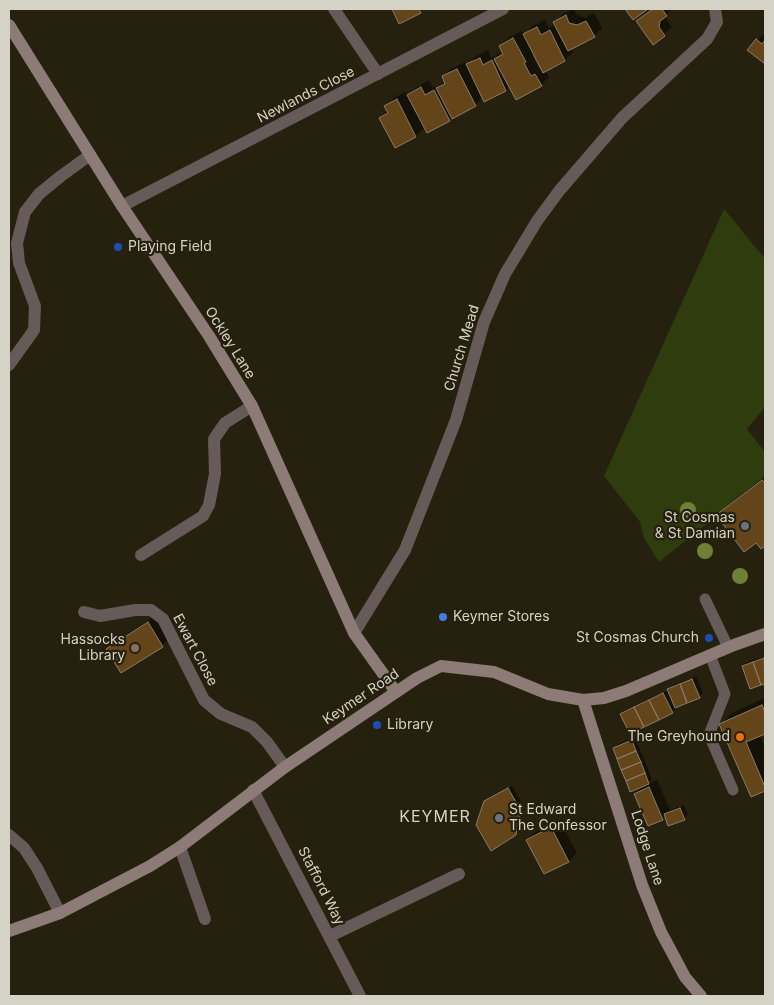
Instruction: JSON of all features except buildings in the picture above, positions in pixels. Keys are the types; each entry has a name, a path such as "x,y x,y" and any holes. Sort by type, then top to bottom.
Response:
{"street":[{"path":"334,9 378,74"},
{"name":"Newlands Close","path":"122,206 503,9"},
{"name":"Church Mead","path":"354,633 405,550 456,420 484,322 505,274 537,221 559,191 622,118 706,38 717,22 715,9"},
{"name":"Ockley Lane","path":"9,24 122,206 209,336 252,406 354,633 396,692"},
{"path":"9,365 34,330 35,306 19,263 17,243 25,212 38,194 90,155"},
{"path":"140,555 203,516 209,505 215,474 214,439 225,424 252,406"},
{"name":"Ewart Close","path":"84,612 100,616 136,610 151,610 163,619 204,700 221,714 252,727 267,742 284,767"},
{"name":"Keymer Road","path":"9,931 60,913 150,866 180,847 284,767 417,678 441,666 494,672 548,694 583,700 604,698 728,647 765,634"},
{"name":"Lodge Lane","path":"583,700 642,885 661,932 685,977 701,996"},
{"name":"Stafford Way","path":"253,790 360,996"},
{"path":"9,835 24,848 60,913"},
{"path":"180,847 205,919"},
{"path":"330,936 459,874"}],"lane":[{"path":"705,598 728,647"},
{"path":"710,655 725,694 710,735 733,790"}],"green space":[{"path":"724,209 765,259 765,407 747,429 765,452 765,477 659,562 644,538 640,522 604,476"}],"place":[{"name":"Playing Field","path":"118,247"},
{"name":"St Cosmas & St Damian","path":"745,526"},
{"name":"Keymer Stores","path":"443,617"},
{"name":"St Cosmas Church","path":"709,638"},
{"name":"Hassocks Library","path":"135,648"},
{"name":"Library","path":"377,725"},
{"name":"The Greyhound","path":"740,737"},
{"name":"St Edward The Confessor","path":"499,818"}],"district":[{"name":"KEYMER","path":"435,817"}]}
